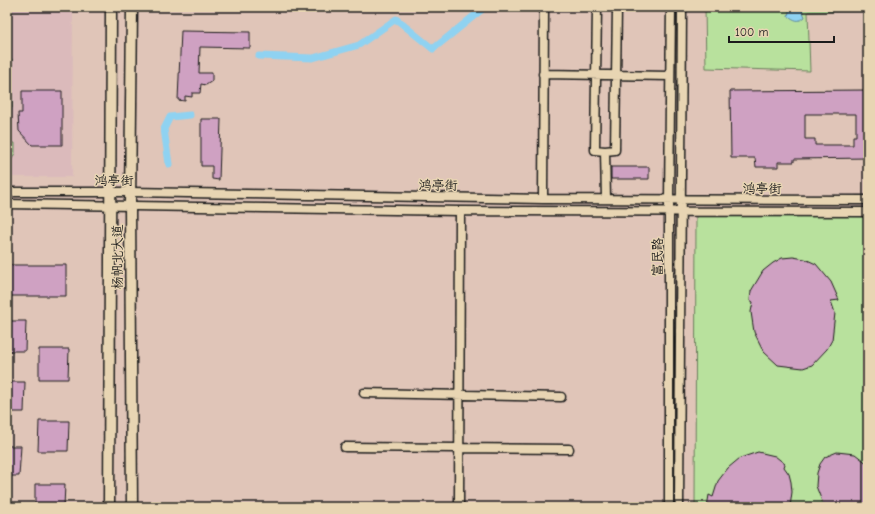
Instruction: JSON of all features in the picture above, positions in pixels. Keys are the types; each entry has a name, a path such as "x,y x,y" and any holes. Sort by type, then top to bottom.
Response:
{"main road":[{"name":"杨帆北大道","path":"109,507 109,192 111,7"},
{"name":"杨帆北大道","path":"132,7 130,192 132,507"}],"street":[{"path":"543,199 544,7"},
{"path":"597,7 596,150 605,151 616,150 618,7"},
{"name":"富民路","path":"669,507 669,199 671,7"},
{"name":"富民路","path":"679,507 682,211 682,7"},
{"path":"544,74 670,76"},
{"path":"605,151 606,199"},
{"name":"鸿亭街","path":"7,192 130,192 543,199 868,200"},
{"name":"鸿亭街","path":"7,204 109,204 460,211 868,212"},
{"path":"459,507 460,211"},
{"path":"364,393 561,397"},
{"path":"346,447 569,449"}],"shaded area":[{"path":"7,7 73,7 72,177 7,177"}],"green space":[{"path":"705,7 868,7 868,11 808,12 810,71 706,68"},
{"path":"7,59 12,59 12,108 7,108"},
{"path":"7,117 10,117 9,143 15,143 15,153 12,159 7,162"},
{"path":"696,215 868,215 868,507 695,507"}],"water":[{"path":"790,7 801,7 805,17 803,19 795,20 788,16"}],"building":[{"path":"181,31 250,32 250,48 200,47 199,73 212,73 212,81 206,85 201,84 200,93 192,93 192,97 185,96 185,101 178,100"},
{"path":"868,90 868,158 794,159 794,162 778,162 778,167 756,167 755,158 731,158 730,91","holes":["805,114 856,114 856,136 853,136 853,145 815,145 815,139 805,139"]},
{"path":"22,91 62,91 62,145 32,145 19,131 18,113 22,113"},
{"path":"201,119 221,119 219,180 212,179 212,166 201,166"},
{"path":"611,167 649,167 649,179 611,179"},
{"path":"793,257 805,259 816,264 831,282 839,300 831,301 835,313 832,340 827,349 812,365 803,368 778,365 764,352 754,332 751,312 753,302 750,300 751,291 763,271 782,258"},
{"path":"7,265 66,265 66,296 7,296"},
{"path":"7,321 26,321 25,351 7,351"},
{"path":"39,349 69,349 68,379 39,379"},
{"path":"7,382 25,382 24,412 7,412"},
{"path":"39,421 69,421 68,451 38,451"},
{"path":"7,446 21,446 19,476 7,476"},
{"path":"758,452 775,456 785,464 784,467 789,474 791,482 792,492 790,507 707,507 709,495 713,497 718,481 728,468 740,458"},
{"path":"837,452 855,454 868,464 868,507 826,507 823,504 816,486 817,473 820,464 825,457"},
{"path":"35,484 65,484 64,507 35,507"}],"waterway":[{"path":"259,56 313,58 359,45 396,19 433,49 485,7"},
{"path":"169,164 164,129 170,117 190,115"}]}
